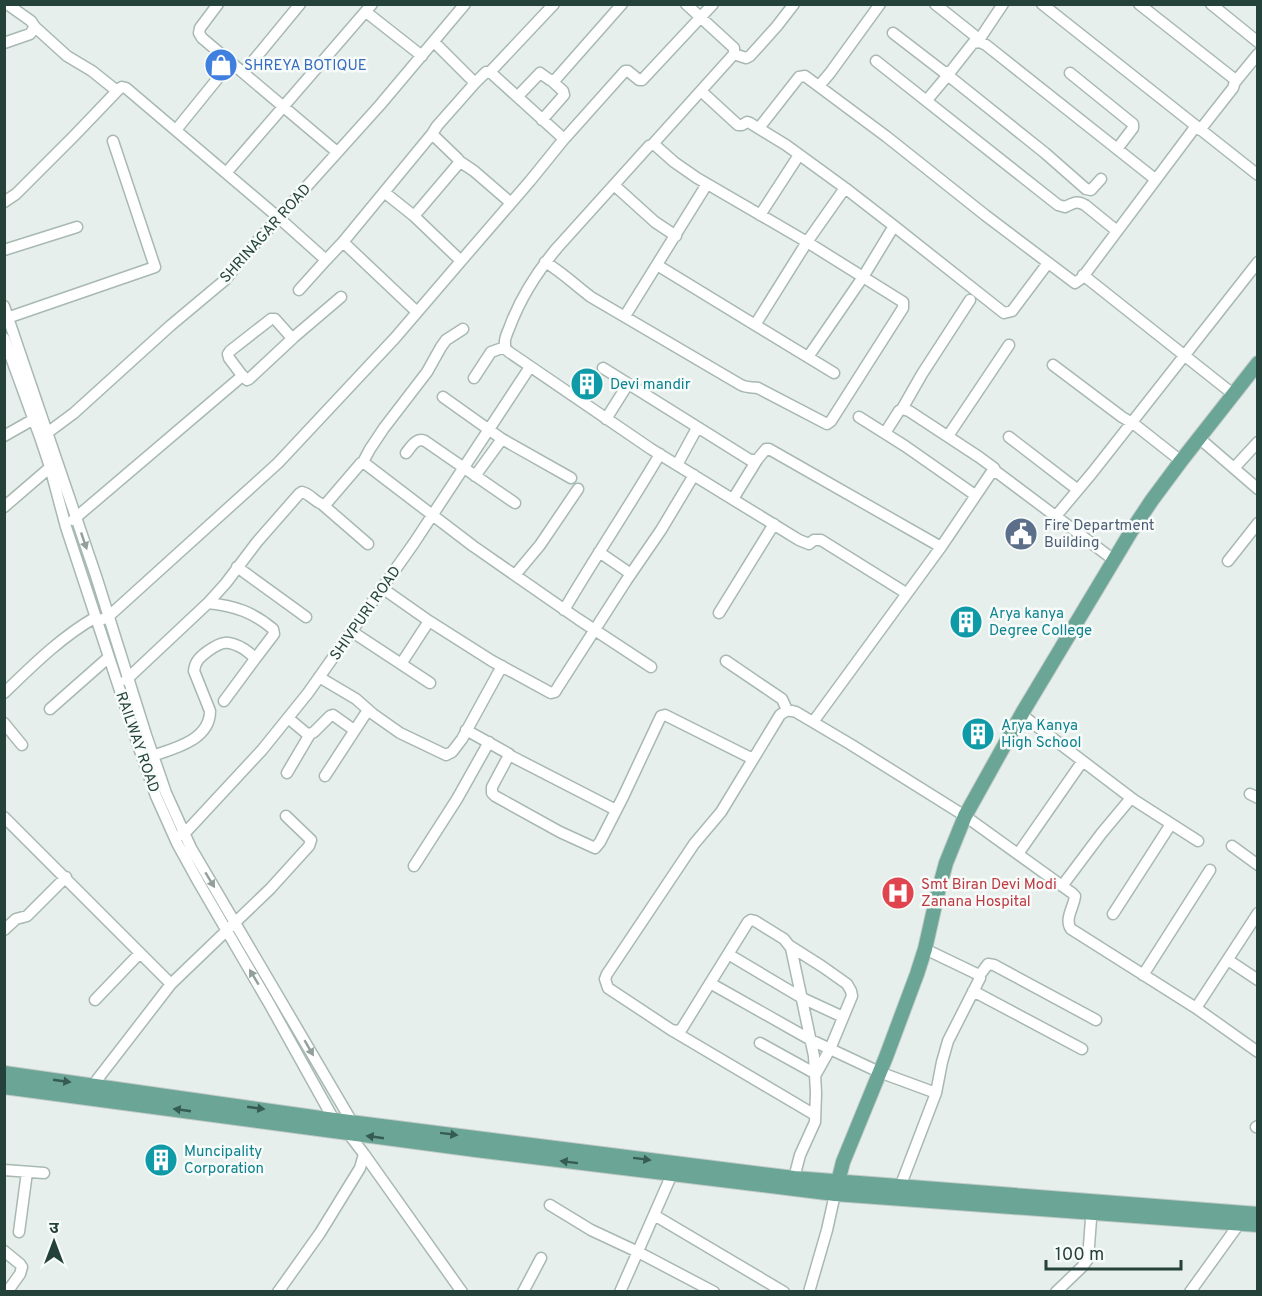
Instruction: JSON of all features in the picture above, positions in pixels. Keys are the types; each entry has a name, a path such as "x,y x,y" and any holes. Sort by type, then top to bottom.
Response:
{"main road":[{"path":"836,1188 843,1162 917,974 946,863 965,816 1022,715 1152,500 1257,363"},
{"path":"4,1073 334,1120 350,1127"},
{"path":"4,1087 350,1127 836,1188 1239,1218 1257,1214"},
{"path":"674,1169 794,1178 836,1188 900,1187 994,1199"},
{"path":"1239,1218 1257,1225"}],"street":[{"path":"7,4 31,21 34,27 68,56 117,91"},
{"path":"218,4 200,28 202,38 337,152"},
{"path":"244,72 300,4"},
{"name":"SHRINAGAR ROAD","path":"44,435 103,388 170,326 219,285 422,56 465,4"},
{"path":"299,290 343,242 437,126 486,72 490,72 554,4"},
{"path":"552,81 622,4"},
{"path":"686,4 734,48 734,54 545,262 523,296 505,340 505,347 606,419 733,499 807,544 814,540 821,540 906,593"},
{"path":"4,693 41,658 76,630 109,616 278,463 395,338 625,70 642,80 713,4"},
{"path":"734,54 746,58 750,56 794,4"},
{"path":"819,86 880,4"},
{"path":"935,4 1155,179"},
{"path":"927,100 973,43 979,41 1003,4"},
{"path":"1138,4 1233,78 1235,82"},
{"path":"1211,4 1257,42"},
{"path":"1050,7 1257,175"},
{"path":"226,173 369,8 422,56"},
{"path":"4,43 30,34 34,27"},
{"path":"893,33 1045,153 1086,189 1091,190 1101,179"},
{"path":"434,42 476,83"},
{"path":"759,128 799,77 805,76 1075,283 1155,179 1233,88 1235,82 1257,54"},
{"path":"876,61 1058,205 1065,207 1079,201 1117,231"},
{"path":"176,130 231,62"},
{"path":"490,72 564,139"},
{"path":"518,96 540,73 563,91 564,95 542,120"},
{"path":"1070,73 1133,124 1133,128 1117,149"},
{"path":"4,202 16,194 122,87 176,130 326,260"},
{"path":"701,91 738,125 748,122 759,128 845,188 1004,313 1012,311 1048,263"},
{"path":"432,134 459,161 512,203"},
{"path":"113,141 155,267 6,314 53,464 76,517 129,678 148,758 194,739 205,728 210,718 210,711 194,671 194,666 200,657 217,645 229,642 255,658"},
{"path":"545,262 591,297 741,386 758,388 826,424 831,421 904,306 903,302 686,171 652,145"},
{"path":"760,214 799,155"},
{"path":"414,216 459,161"},
{"path":"625,316 707,184"},
{"path":"614,185 655,222 676,236"},
{"path":"755,325 845,188"},
{"path":"384,192 414,216 461,261"},
{"path":"808,357 863,277 894,226"},
{"path":"4,250 77,227"},
{"path":"343,242 417,312"},
{"path":"1056,516 1257,262"},
{"path":"657,265 834,373"},
{"path":"1083,275 1233,394"},
{"path":"293,338 275,319 269,320 228,354 229,358 242,375 247,380 249,379 341,297"},
{"path":"885,433 970,300"},
{"path":"323,505 328,503 363,462 384,428 428,372 446,340 464,329"},
{"path":"4,338 9,367 44,435"},
{"path":"948,436 1009,345"},
{"path":"474,378 491,352 505,347"},
{"path":"1053,364 1181,461"},
{"name":"SHIVPURI ROAD","path":"180,836 243,772 320,677 432,515 530,367"},
{"path":"603,368 750,460 757,460"},
{"path":"66,527 242,375"},
{"path":"606,419 627,384"},
{"path":"444,397 502,439 571,478"},
{"path":"902,409 909,411 989,464 996,472 1114,560"},
{"path":"859,417 975,495"},
{"path":"4,436 34,419"},
{"path":"678,465 698,428"},
{"path":"1009,437 1078,490"},
{"path":"1199,438 1257,489"},
{"path":"406,453 417,440 421,439 515,503"},
{"path":"475,476 502,439"},
{"path":"1234,468 1257,442"},
{"path":"733,499 757,460 766,449 769,449 940,547"},
{"path":"564,610 660,454"},
{"path":"363,462 515,575 651,668"},
{"path":"4,507 53,464"},
{"name":"RAILWAY ROAD","path":"53,464 66,527 118,686 148,758 156,796 277,1005 334,1120"},
{"path":"813,722 940,547 988,476 996,472"},
{"path":"382,588 429,621 501,666 551,693 558,687 661,530 694,475"},
{"path":"515,575 540,545 578,489"},
{"path":"118,686 208,603 302,492 323,505 368,544"},
{"path":"1228,561 1257,523"},
{"path":"719,613 774,524"},
{"path":"599,552 631,574"},
{"path":"237,567 306,618"},
{"path":"85,584 97,579"},
{"path":"208,603 234,606 246,611 273,629 274,634 224,701"},
{"path":"401,664 429,621"},
{"path":"351,631 430,683"},
{"path":"50,709 109,657"},
{"path":"726,661 782,699 788,710"},
{"path":"320,677 356,699 400,733 446,755 452,752 466,730 501,666"},
{"path":"325,776 368,710"},
{"path":"816,1115 673,1031 608,988 605,979 694,844 721,812 780,715 788,710 813,722 965,816 1062,886 1075,896 1068,919 1068,926 1071,929 1196,1008 1257,1052"},
{"path":"286,773 310,734 330,716 333,715 354,730"},
{"path":"509,755 492,787 492,793 568,836 595,848 663,715 753,759"},
{"path":"1022,715 1131,798 1198,841"},
{"path":"288,718 310,734"},
{"path":"4,723 22,745"},
{"path":"466,730 509,755 616,810"},
{"path":"414,866 457,799 489,742"},
{"path":"1018,854 1082,762"},
{"path":"1062,886 1131,798"},
{"path":"93,1085 171,984 270,889 311,843 309,837 286,816"},
{"path":"4,817 171,984"},
{"path":"1113,914 1171,824"},
{"path":"1232,846 1257,865"},
{"path":"1143,975 1210,870"},
{"path":"4,930 16,919 27,916 66,877"},
{"path":"1196,1008 1257,914"},
{"path":"673,1031 681,1030 745,926 751,920 784,939 790,946 850,988 852,996 830,1049 816,1074"},
{"path":"790,946 811,1040 816,1074 816,1115 794,1178"},
{"path":"925,949 979,975"},
{"path":"95,1000 140,953"},
{"path":"728,954 802,998 843,1017"},
{"path":"1228,960 1257,980"},
{"path":"900,1187 936,1093 948,1041 980,980 979,975 987,964 994,965 1095,1020"},
{"path":"710,983 811,1040 879,1072 936,1093"},
{"path":"974,992 1082,1049"},
{"path":"277,1005 364,1154 462,1292"},
{"path":"760,1043 816,1074"},
{"path":"278,1292 320,1233 360,1168 364,1154"},
{"path":"620,1292 674,1169"},
{"path":"4,1170 44,1173"},
{"path":"19,1232 27,1172"},
{"path":"809,1292 829,1223 836,1188"},
{"path":"550,1205 591,1230 714,1292"},
{"path":"1056,1292 1088,1260 1092,1207"},
{"path":"654,1215 784,1292"},
{"path":"1190,1292 1239,1218"},
{"path":"4,1251 22,1267 20,1274 7,1292"},
{"path":"524,1292 541,1258"}],"place":[{"name":"SHREYA BOTIQUE","path":"221,65"},
{"name":"Devi mandir","path":"587,384"},
{"name":"Fire Department Building","path":"1021,534"},
{"name":"Arya kanya Degree College","path":"966,622"},
{"name":"Arya Kanya High School","path":"978,734"},
{"name":"Smt Biran Devi Modi Zanana Hospital","path":"898,893"},
{"name":"Muncipality Corporation","path":"161,1160"}]}
